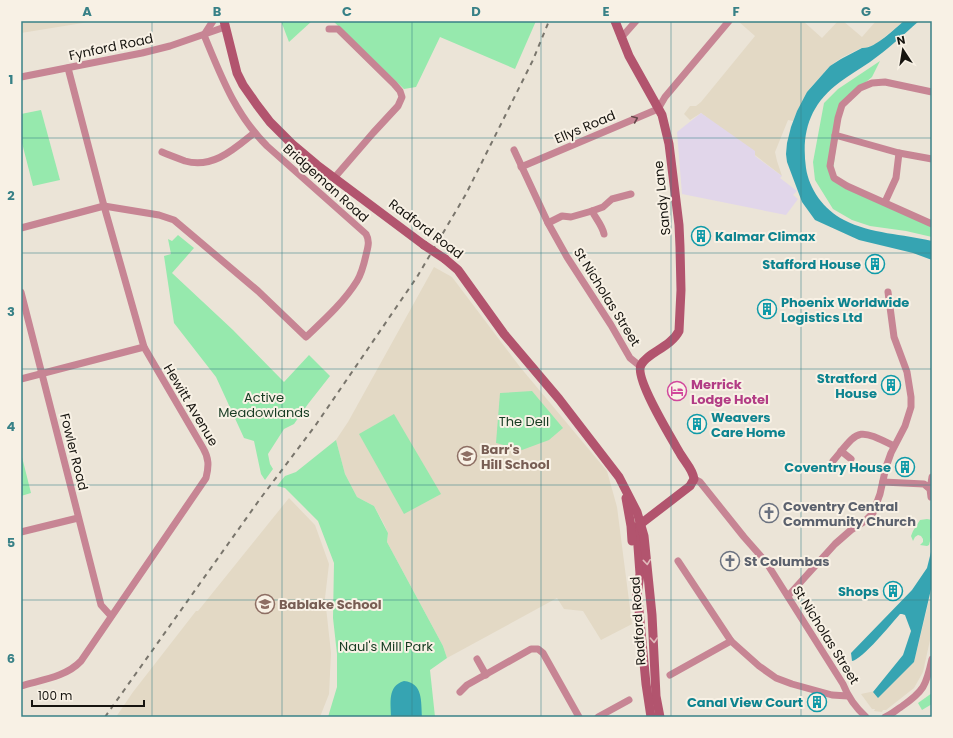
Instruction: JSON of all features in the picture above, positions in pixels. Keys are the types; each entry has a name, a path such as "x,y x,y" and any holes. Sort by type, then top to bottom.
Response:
{"main road":[{"name":"Sandy Lane","path":"615,21 628,56 662,115 670,145 678,219 681,290 679,331 676,336 644,360 640,366"},
{"name":"Radford Road","path":"225,24 237,73 256,105 270,122 292,144 317,165 458,270 504,334 581,427 619,477 638,512 644,536 652,615 655,682 660,717"},
{"name":"St Nicholas Street","path":"640,366 640,374 651,401 673,442 692,472 694,479"},
{"path":"641,523 690,486 694,479"},
{"name":"Radford Road","path":"625,489 631,526 646,684 652,717"},
{"name":"Radford Road","path":"637,595 640,574 637,533 638,526 641,523"}],"street":[{"path":"204,34 213,21"},
{"path":"621,38 636,21"},
{"path":"658,108 665,97 729,21"},
{"name":"Fynford Road","path":"21,77 142,53 204,34 225,24"},
{"path":"329,29 338,29 394,84 400,91 402,97 398,106 372,133 335,177"},
{"name":"Bridgeman Road","path":"104,206 159,215 174,220 258,291 306,338 357,281 363,268 368,247 368,238 366,234 254,133 233,102 204,34"},
{"name":"Hewitt Avenue","path":"21,686 57,676 75,667 81,661 206,478 208,470 208,459 203,448 144,347 104,206 68,68"},
{"path":"932,92 885,82 872,83 860,88 842,105 838,118 830,166 834,178 847,186 932,224"},
{"name":"Ellys Road","path":"521,167 658,108"},
{"path":"162,152 185,161 195,163 214,160 235,149 254,133"},
{"path":"835,135 899,153 932,159"},
{"name":"St Nicholas Street","path":"514,150 548,222 567,257 611,325 630,358 640,366"},
{"path":"885,202 896,178 899,153"},
{"path":"548,222 562,216 571,217 592,211 603,207 612,199 631,194"},
{"path":"21,228 104,206"},
{"path":"592,211 598,222 603,226 604,234"},
{"name":"Fowler Road","path":"21,292 101,605 111,616"},
{"path":"788,596 835,544 873,513 880,494 886,467 910,412 911,397 905,364 894,337 888,292"},
{"path":"890,305 905,303"},
{"path":"21,379 144,347"},
{"path":"833,460 855,436 864,433 894,446"},
{"path":"841,451 851,459"},
{"path":"930,496 928,487 931,483 932,477"},
{"name":"St Nicholas Street","path":"694,479 700,482 766,562 843,684 848,696 856,708 866,717"},
{"path":"883,482 924,484 928,487"},
{"path":"21,532 78,518"},
{"path":"678,561 731,641 759,666 776,678 792,684 832,695 848,696"},
{"path":"670,675 731,641"},
{"path":"460,692 468,685 531,650 539,649 543,653 579,717"},
{"path":"477,659 486,675"},
{"path":"885,717 915,697 922,690 926,682 932,659"},
{"path":"598,717 629,700"}],"shaded area":[{"path":"21,21 95,21 21,33"},
{"path":"738,21 803,21 822,38 838,21 843,21 862,37 876,21 904,21 876,44 861,48 841,58 830,66 811,87 793,121 788,120 775,152 782,176 701,113 690,120 684,114 690,106 696,106 701,102 755,36"},
{"path":"701,113 755,151 755,156 782,176 780,178 797,191 793,195 798,199 786,215 682,194 677,132"},
{"name":"Barr's Hill School","path":"434,267 452,277 520,367 607,471 617,507 632,624 601,640 583,611 564,609 557,598 447,658 443,646 387,542 388,533 384,524 374,506 357,497 345,474 336,440 348,422"},
{"name":"Bablake School","path":"289,498 315,525 329,564 325,598 331,653 329,694 320,717 116,717 133,692 196,611 198,611"},
{"path":"932,588 932,631 923,672 914,688 886,710 883,710 882,712 874,711 875,709 872,709 861,694 875,691 873,693 914,662"}],"green space":[{"path":"281,21 312,21 289,42"},
{"path":"333,21 536,21 515,69 440,37 416,87 404,89"},
{"path":"880,61 872,77 842,102 832,178 932,227 932,237 906,231 870,226 852,220 833,209 815,180 813,162 824,103 838,89"},
{"path":"41,110 60,180 33,186 21,139 21,114"},
{"name":"Active Meadowlands","path":"178,235 194,248 172,273 233,330 284,382 309,355 330,376 294,424 284,429 268,454 270,464 273,469 265,480 261,474 254,441 244,438 216,377 174,323 164,256 171,254 168,239 172,241"},
{"name":"The Dell","path":"532,391 563,428 549,440 522,450 496,443 500,393"},
{"path":"394,414 441,494 404,514 359,434"},
{"name":"Naul's Mill Park","path":"336,440 345,474 357,497 374,506 388,533 387,542 443,646 447,658 430,670 435,717 328,717 337,687 337,654 333,618 334,563 318,521 285,488 277,486 285,476 296,472"},
{"path":"21,453 31,493 21,496"},
{"path":"920,520 932,520 932,533 929,545 927,546 920,545 923,542 921,536 918,535 913,541 911,536"},
{"path":"932,693 932,704 922,710 918,703"}],"water":[{"path":"904,21 919,21 866,65 843,79 821,100 815,109 810,120 805,142 806,168 810,184 824,205 830,211 854,225 876,231 932,241 932,260 913,253 859,240 815,220 802,202 787,162 786,154 791,127 797,111 807,92 830,66 862,48 878,42"},
{"path":"932,548 932,585 914,662 878,698 873,692 903,655 911,631 905,615 900,614 884,633 857,659 852,661 851,653 912,590 927,568"},
{"path":"404,681 410,682 418,689 421,699 422,717 391,717 392,691 399,683"}],"railway":[{"path":"105,717 260,499 315,426 417,277 466,194 533,60 549,21"}],"place":[{"name":"Kalmar Climax","path":"701,236"},
{"name":"Stafford House","path":"875,264"},
{"name":"Phoenix Worldwide Logistics Ltd","path":"767,309"},
{"name":"Stratford House","path":"891,385"},
{"name":"Merrick Lodge Hotel","path":"677,391"},
{"name":"Weavers Care Home","path":"697,424"},
{"name":"Barr's Hill School","path":"467,456"},
{"name":"Coventry House","path":"905,467"},
{"name":"Coventry Central Community Church","path":"769,513"},
{"name":"St Columbas","path":"730,561"},
{"name":"Shops","path":"893,591"},
{"name":"Bablake School","path":"265,604"},
{"name":"Canal View Court","path":"817,702"}]}
